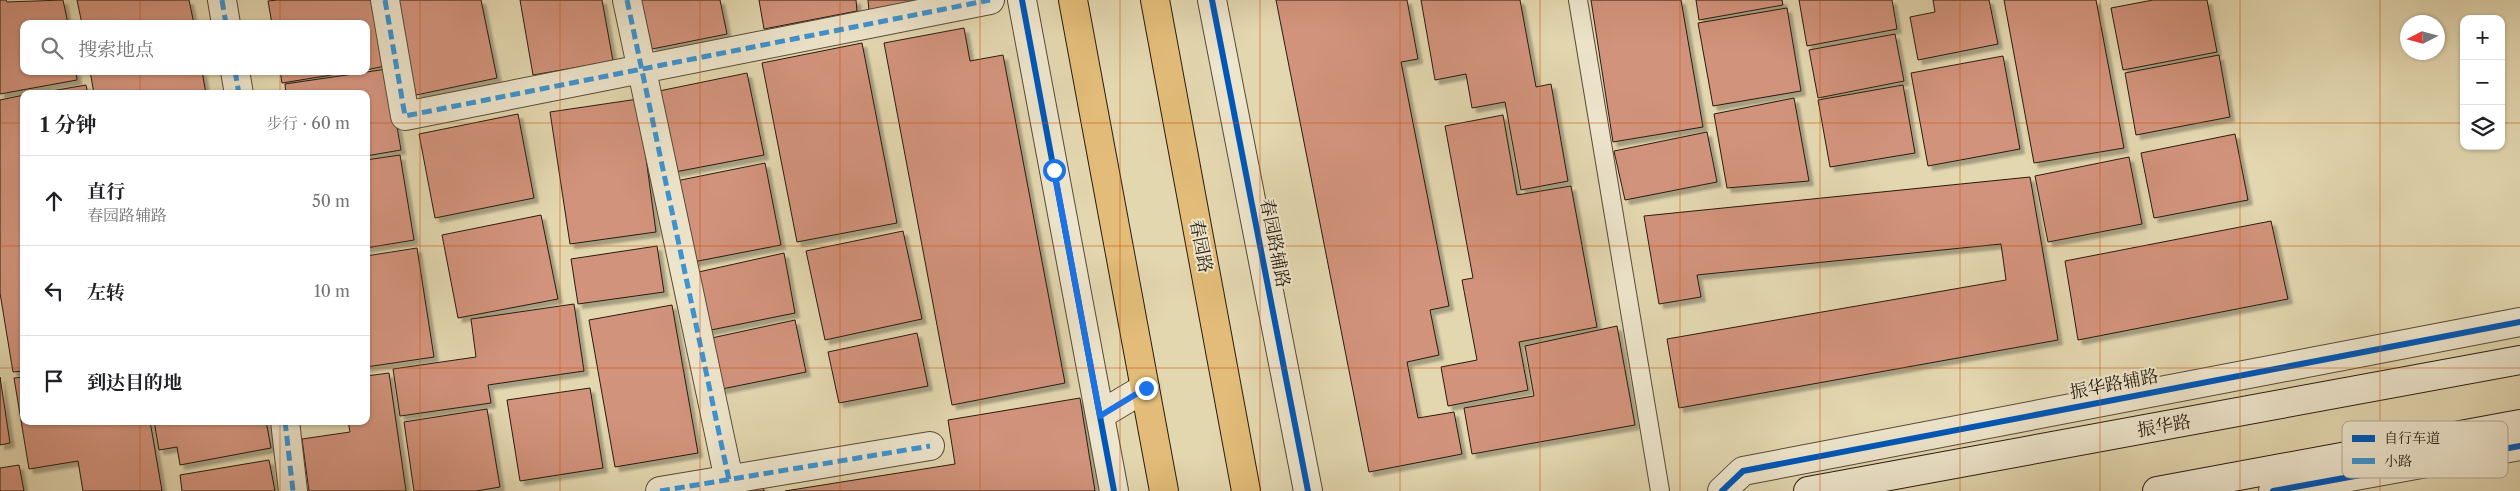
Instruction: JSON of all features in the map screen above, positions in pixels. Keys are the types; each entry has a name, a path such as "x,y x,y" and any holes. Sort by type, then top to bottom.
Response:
{"main road":[{"path":"1074,0 1164,491"},
{"name":"春园路","path":"1155,0 1246,491"}],"street":[{"path":"222,0 225,20"},
{"path":"385,0 405,116 990,0"},
{"path":"627,0 729,480"},
{"path":"1022,0 1114,491"},
{"name":"春园路辅路","path":"1212,0 1308,491"},
{"path":"236,75 238,90"},
{"name":"振华路辅路","path":"1722,491 1743,471 2520,322"},
{"name":"振华路","path":"1808,491 2520,360"},
{"path":"1100,416 1146,388"},
{"path":"285,425 293,491"},
{"path":"660,491 930,446"},
{"path":"2157,491 2342,457"},
{"path":"2273,491 2344,478"}],"lane":[{"path":"1578,0 1660,491"}],"building":[{"path":"0,0 6,0 7,2 63,0 67,20 20,20 20,75 76,75 77,80 0,94"},
{"path":"77,0 189,0 193,20 81,20"},
{"path":"374,0 385,66 370,69 370,20 271,20 268,1"},
{"path":"396,0 481,0 497,78 416,95"},
{"path":"520,0 602,0 613,61 533,75"},
{"path":"641,0 720,0 727,34 652,49"},
{"path":"759,0 856,0 857,11 764,29"},
{"path":"868,0 932,0 869,11"},
{"path":"1276,0 1407,0 1418,59 1401,62 1449,306 1430,310 1439,355 1407,362 1418,418 1454,412 1462,454 1369,472"},
{"path":"1421,0 1520,0 1536,87 1551,84 1568,181 1521,190 1505,102 1472,108 1466,74 1435,80"},
{"path":"1591,0 1681,0 1703,127 1613,142"},
{"path":"1696,0 1782,0 1783,5 1699,20"},
{"path":"1799,0 1892,0 1897,29 1807,46"},
{"path":"1933,0 1989,0 1998,44 1918,60 1910,17 1935,12"},
{"path":"2004,0 2096,0 2124,148 2034,163"},
{"path":"2153,0 2207,0 2217,52 2123,70 2111,8"},
{"path":"1787,8 1801,91 1713,106 1698,23"},
{"path":"964,28 970,61 1003,55 1065,383 952,405 884,43"},
{"path":"1895,34 1904,81 1818,98 1809,50"},
{"path":"862,43 897,223 797,242 762,63"},
{"path":"2219,55 2230,117 2136,135 2125,73"},
{"path":"2003,56 2020,149 1928,166 1911,73"},
{"path":"387,69 401,150 370,155 370,90 286,90 285,84 346,75 370,75 370,72"},
{"path":"747,73 764,155 675,172 659,91"},
{"path":"91,75 203,75 205,90 93,90"},
{"path":"281,75 331,75 282,83"},
{"path":"86,85 87,90 57,90"},
{"path":"1903,85 1915,153 1830,167 1818,100"},
{"path":"20,96 20,371 13,372 0,293 0,100"},
{"path":"1794,98 1809,181 1727,188 1714,114"},
{"path":"638,99 656,232 570,244 550,112"},
{"path":"518,114 534,198 435,218 419,134"},
{"path":"1503,115 1517,195 1571,186 1597,327 1519,342 1528,390 1448,406 1441,367 1477,360 1462,280 1473,278 1445,126"},
{"path":"1707,132 1717,182 1625,200 1614,151"},
{"path":"2235,134 2248,200 2154,218 2141,153"},
{"path":"400,155 414,240 370,247 370,159"},
{"path":"2129,157 2142,224 2048,242 2035,176"},
{"path":"765,163 781,245 693,262 676,181"},
{"path":"2030,177 2058,340 1679,408 1667,339 2006,280 2001,244 1697,275 1701,297 1659,304 1644,216"},
{"path":"541,215 558,299 458,318 442,235"},
{"path":"2271,221 2288,299 2078,340 2065,261"},
{"path":"903,231 922,319 825,340 806,251"},
{"path":"657,246 664,292 578,304 571,259"},
{"path":"417,248 434,357 370,366 370,255"},
{"path":"784,253 795,313 706,331 694,273"},
{"path":"574,304 584,371 488,385 491,403 400,416 393,369 476,357 471,319"},
{"path":"672,305 698,453 615,467 589,320"},
{"path":"795,320 806,372 717,390 707,339"},
{"path":"1617,326 1635,425 1472,454 1464,408 1534,396 1525,346"},
{"path":"917,333 928,386 839,403 828,352"},
{"path":"389,373 406,491 309,491 302,439 350,432 349,425 370,425 370,375"},
{"path":"0,377 10,443 0,445"},
{"path":"20,377 20,414 14,378"},
{"path":"590,388 603,468 520,481 507,400"},
{"path":"1080,398 1095,491 785,491 955,464 948,420"},
{"path":"487,409 500,487 476,491 414,491 404,422"},
{"path":"22,425 151,425 162,491 83,491 78,461 29,469"},
{"path":"155,425 267,425 271,448 180,465 177,447 159,450"},
{"path":"269,460 275,491 182,491 180,475"},
{"path":"19,465 24,491 0,491 0,468"},
{"path":"763,486 764,491 735,491"}],"marked path":[{"path":"222,0 225,20"},
{"path":"385,0 405,116 990,0"},
{"path":"627,0 729,480"},
{"path":"236,75 238,90"},
{"path":"285,425 293,491"},
{"path":"660,491 930,446"}],"cycle path":[{"path":"1022,0 1114,491"},
{"path":"1212,0 1308,491"},
{"path":"1722,491 1743,471 2520,322"},
{"path":"2508,448 2520,446"},
{"path":"2273,491 2344,478"}],"route":[{"path":"1054,170 1100,416 1146,388"}]}
